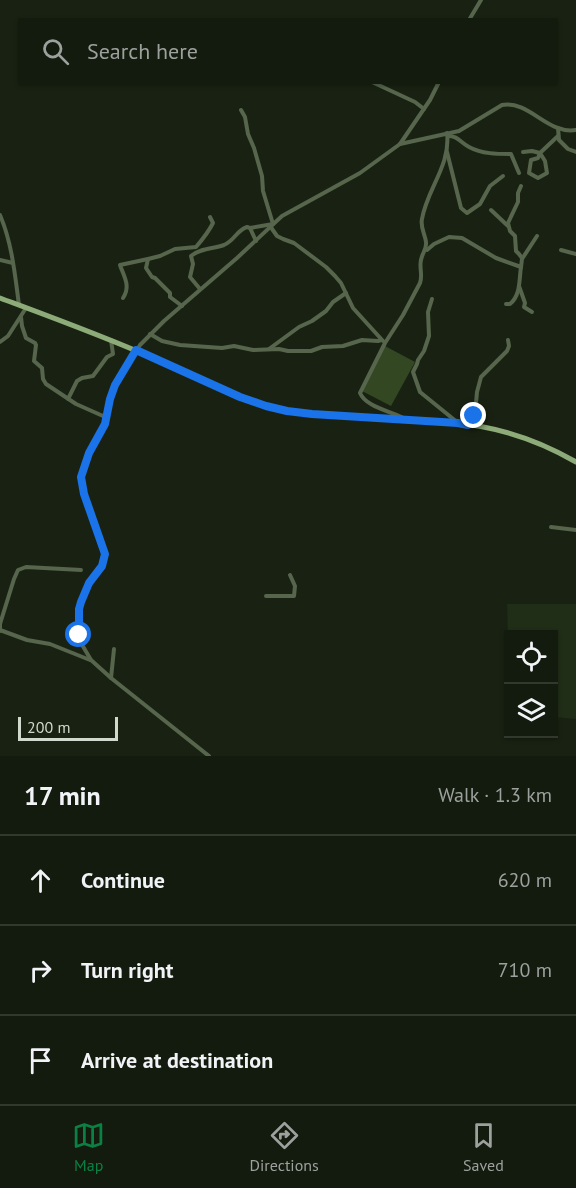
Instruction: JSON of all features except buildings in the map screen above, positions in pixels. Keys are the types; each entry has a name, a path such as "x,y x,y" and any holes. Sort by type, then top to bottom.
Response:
{"main road":[{"path":"0,298 111,339 240,397 275,408 312,414 458,423 505,432 550,449 576,462"}],"street":[{"path":"470,18 481,0"},
{"path":"376,84 415,102 424,109"},
{"path":"209,756 111,678 93,661 81,643 79,609 89,583 102,566 105,554 84,494 81,477 89,453 105,424 115,385 136,350 150,334 294,208 315,199 360,173 400,144 438,84"},
{"path":"400,144 463,129 502,105 508,104 525,110 558,128 576,130"},
{"path":"242,110 262,176 263,191 272,225 277,236 294,243 326,267 335,276 353,308 383,341"},
{"path":"558,128 559,140 568,149 576,152"},
{"path":"406,420 371,404 360,395 383,341 403,315 420,283 421,259 426,244 421,221 442,169 447,152 448,134"},
{"path":"448,134 458,138 469,147 487,153 511,154 519,173"},
{"path":"523,152 540,153 545,160 547,173 538,178 529,173 531,160 538,158 540,153 558,136"},
{"path":"447,152 461,208 467,213 480,204 490,186 502,176"},
{"path":"508,226 518,202 520,186"},
{"path":"491,210 515,236 516,251 522,259"},
{"path":"0,214 6,227 20,305"},
{"path":"123,298 128,287 120,265 148,260 175,249 196,247 211,229 213,223 210,217"},
{"path":"200,290 190,277 193,254 230,242 242,229 247,227 272,225"},
{"path":"250,228 256,241"},
{"path":"506,304 515,300 522,279 520,270 522,259 537,236"},
{"path":"424,252 432,245 450,237 462,238 496,258 521,267"},
{"path":"561,250 576,254"},
{"path":"0,260 13,263"},
{"path":"148,260 147,268 152,278 155,278 170,293 170,297 182,306"},
{"path":"519,286 525,303 524,307 532,312"},
{"path":"269,349 299,327 326,312 333,302 346,293"},
{"path":"432,299 428,312 429,336 413,372 420,392 458,423"},
{"path":"0,342 8,336 26,308"},
{"path":"21,317 26,338 36,345 34,361 42,368 43,381 68,399 97,415 106,414"},
{"path":"150,334 162,341 180,345 222,348 234,346 253,350 311,351 322,347 343,346 362,340 383,341"},
{"path":"68,399 77,381 93,376 107,357 113,354 111,339"},
{"path":"468,425 475,414 481,377 507,351 508,340"},
{"path":"551,527 576,530"},
{"path":"81,570 26,567 18,570 0,630 27,640 50,644 93,661"},
{"path":"266,596 294,597 295,586 290,575"},
{"path":"111,678 114,649"}],"shaded area":[{"path":"385,346 415,362 391,406 362,391"},
{"path":"507,604 576,604 576,719 558,717 558,630 508,630"}],"route":[{"path":"79,635 81,602 89,583 102,566 105,554 84,494 81,477 89,453 105,424 115,385 136,350 240,397 287,411 468,425 474,416"}]}
